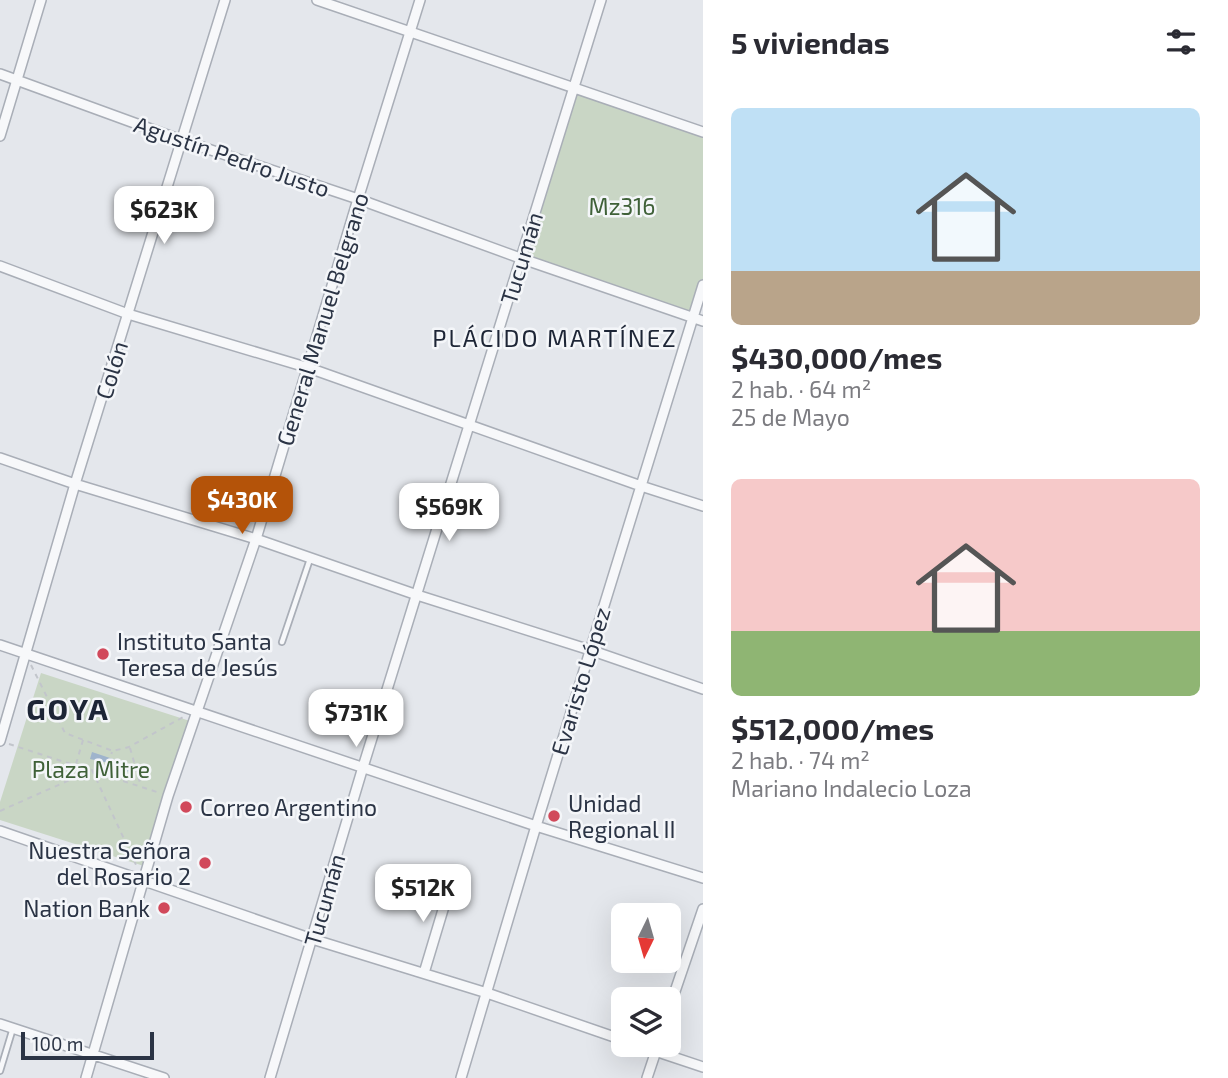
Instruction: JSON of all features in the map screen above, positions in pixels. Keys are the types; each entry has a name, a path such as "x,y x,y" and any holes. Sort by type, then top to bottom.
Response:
{"street":[{"path":"0,136 41,0"},
{"name":"Colón","path":"0,741 75,484 225,0"},
{"path":"317,0 703,132"},
{"name":"General Manuel Belgrano","path":"86,1078 168,796 256,539 420,0"},
{"name":"Tucumán","path":"270,1078 363,767 601,0"},
{"name":"Agustín Pedro Justo","path":"0,74 181,140 358,199 703,321"},
{"path":"0,266 128,314 309,368 703,506"},
{"name":"Evaristo López","path":"461,1078 703,285"},
{"path":"0,458 75,484 256,539 703,689"},
{"path":"0,645 536,826 703,878"},
{"path":"0,831 312,939 487,993 611,1036"},
{"path":"424,973 451,883"},
{"path":"676,987 703,909"},
{"path":"0,1024 164,1078"},
{"path":"647,1078 654,1057"},
{"path":"678,1057 703,1068"}],"lane":[{"path":"282,642 310,558"},
{"path":"0,1071 13,1028"}],"path":[{"path":"26,655 65,733 113,751 129,747 195,711"},
{"path":"76,765 83,740"},
{"path":"0,741 168,796"},
{"path":"129,747 141,787"},
{"path":"104,775 113,751"},
{"path":"0,811 92,770"},
{"path":"92,770 143,881"}],"green space":[{"name":"Mz316","path":"573,89 703,132 703,285 693,317 520,258"},
{"name":"Plaza Mitre","path":"41,673 193,722 147,867 0,820 0,802"}],"water":[{"path":"92,752 131,765 128,772 114,767 114,764 90,759"}],"place":[{"name":"Instituto Santa Teresa de Jesús","path":"103,654"},
{"name":"Correo Argentino","path":"186,807"},
{"name":"Unidad Regional II","path":"554,816"},
{"name":"Nuestra Señora del Rosario 2","path":"205,863"},
{"name":"Nation Bank","path":"164,908"}],"district":[{"name":"PLÁCIDO MARTÍNEZ","path":"555,337"},
{"name":"GOYA","path":"68,708"}]}
